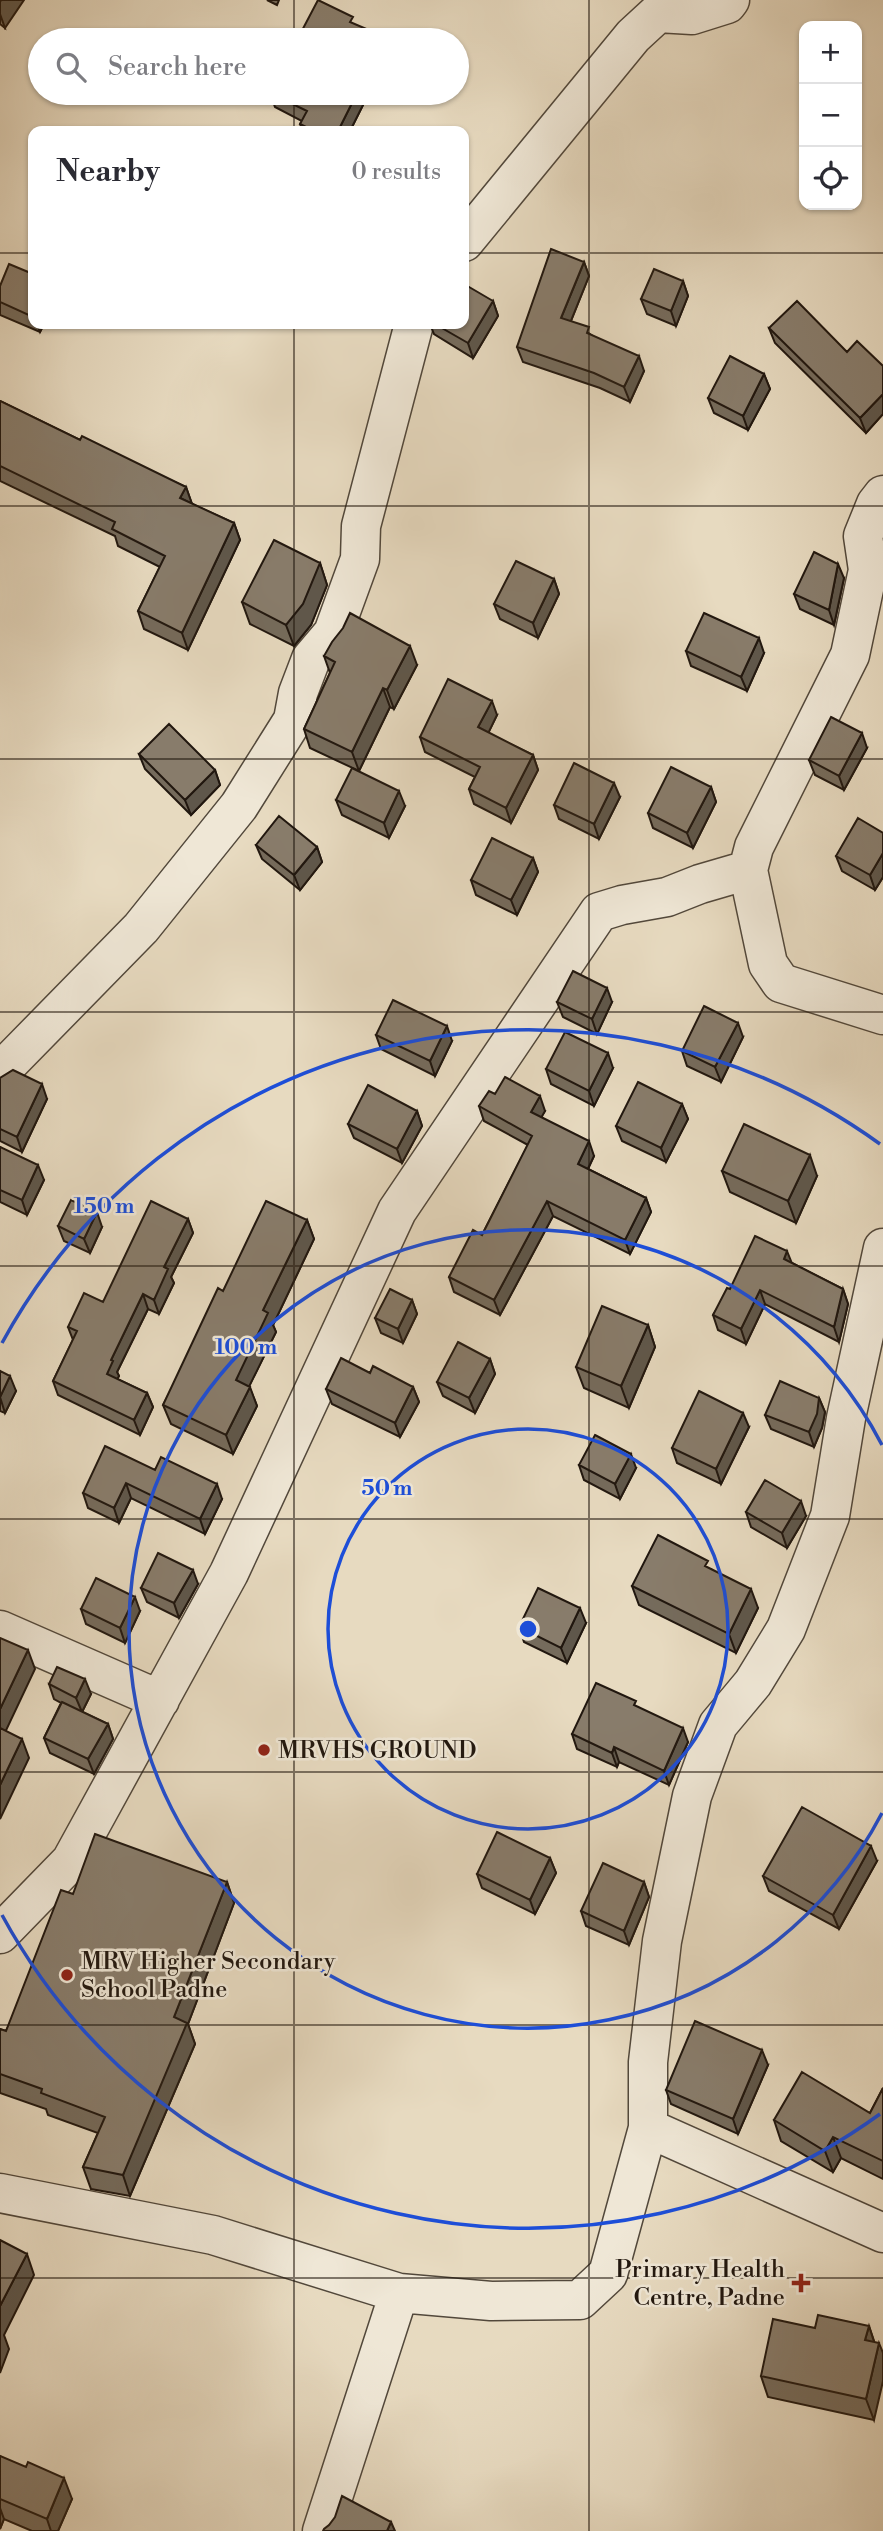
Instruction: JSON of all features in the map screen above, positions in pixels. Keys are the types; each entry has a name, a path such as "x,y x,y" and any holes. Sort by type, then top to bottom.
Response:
{"street":[{"path":"469,236 633,36 658,13 692,15 727,4 730,0"},
{"path":"0,1072 141,928 239,806 293,720 298,693 312,659 332,633 360,559 361,527 413,329"},
{"path":"883,495 876,504 863,536 868,570 850,655 754,847 748,870 768,964 781,983 883,1015"},
{"path":"0,1934 71,1861 229,1573 397,1211 599,912 667,897 748,870"},
{"path":"0,2193 213,2235 399,2293 491,2301 580,2300 608,2274 648,2128 648,2062 657,1976 692,1796 718,1725 753,1683 786,1629 830,1516 846,1418 883,1248"},
{"path":"0,1630 160,1700"},
{"path":"648,2128 883,2233"},
{"path":"322,2531 399,2293"}],"building":[{"path":"318,0 353,17 350,22 364,28 303,28"},
{"path":"295,105 351,105 340,126 304,126 300,124 307,111"},
{"path":"551,249 584,262 561,318 589,327 587,333 639,356 624,387 594,373 517,347"},
{"path":"9,264 28,272 28,315 0,302 0,286"},
{"path":"654,269 683,281 671,311 641,299"},
{"path":"469,287 493,301 468,343 444,329 469,329"},
{"path":"797,301 847,352 857,341 883,366 883,394 860,418 769,328"},
{"path":"730,356 764,374 743,416 708,398"},
{"path":"0,401 80,440 82,436 186,487 180,498 234,523 182,633 138,611 165,556 112,529 115,522 0,466"},
{"path":"274,540 320,563 303,604 286,625 242,602"},
{"path":"814,552 838,564 829,610 794,594"},
{"path":"516,561 554,579 533,623 494,604"},
{"path":"350,613 410,646 387,690 383,688 352,752 304,729 335,662 324,656"},
{"path":"704,613 759,638 741,677 686,651"},
{"path":"448,679 492,701 478,727 533,755 506,808 469,789 480,767 420,737"},
{"path":"831,717 862,733 839,776 809,760"},
{"path":"169,724 215,770 185,800 139,754"},
{"path":"574,763 614,783 594,824 554,805"},
{"path":"671,767 711,787 687,833 648,813"},
{"path":"352,768 399,791 384,823 336,800"},
{"path":"279,816 317,847 294,875 256,845"},
{"path":"858,818 883,833 883,853 870,875 836,856"},
{"path":"492,838 533,858 511,900 471,880"},
{"path":"573,971 607,988 592,1019 557,1002"},
{"path":"393,1000 447,1026 430,1061 376,1035"},
{"path":"704,1006 738,1023 715,1067 682,1051"},
{"path":"565,1032 608,1053 589,1091 546,1069"},
{"path":"13,1070 42,1084 17,1137 0,1129 0,1078"},
{"path":"505,1077 540,1096 531,1112 589,1141 578,1164 646,1198 625,1240 547,1201 494,1300 449,1277 473,1230 482,1235 532,1136 479,1106 489,1091 495,1094"},
{"path":"638,1082 682,1104 661,1148 616,1126"},
{"path":"368,1085 417,1111 397,1149 348,1124"},
{"path":"744,1124 810,1155 788,1201 722,1171"},
{"path":"0,1147 38,1165 22,1200 0,1190"},
{"path":"71,1200 97,1212 84,1239 58,1226"},
{"path":"151,1201 188,1219 164,1267 168,1269 154,1300 143,1294 107,1374 147,1393 134,1420 53,1381 77,1331 68,1327 84,1293 103,1302"},
{"path":"266,1201 307,1220 263,1310 268,1313 236,1380 250,1387 226,1435 163,1405 218,1288 223,1291"},
{"path":"755,1236 787,1251 784,1259 843,1289 834,1327 760,1290 741,1329 713,1315 727,1288 730,1289"},
{"path":"390,1289 412,1300 398,1329 375,1318"},
{"path":"602,1306 648,1325 621,1386 576,1367"},
{"path":"458,1342 490,1359 469,1398 437,1382"},
{"path":"341,1358 370,1373 373,1366 413,1387 395,1423 326,1389"},
{"path":"0,1371 10,1376 0,1397"},
{"path":"780,1381 819,1398 817,1414 809,1432 765,1415"},
{"path":"699,1391 743,1413 716,1469 672,1448"},
{"path":"595,1435 631,1454 615,1484 579,1465"},
{"path":"105,1446 155,1470 161,1457 217,1484 200,1519 126,1483 114,1508 83,1493"},
{"path":"765,1480 801,1501 782,1533 746,1512"},
{"path":"658,1535 708,1561 705,1566 751,1589 729,1634 632,1586"},
{"path":"158,1553 193,1570 174,1603 141,1588"},
{"path":"96,1578 135,1597 120,1628 81,1609"},
{"path":"538,1588 580,1608 561,1648 519,1627"},
{"path":"0,1638 28,1650 0,1709"},
{"path":"57,1667 85,1679 76,1698 49,1684"},
{"path":"596,1683 636,1701 634,1705 683,1728 664,1771 614,1747 612,1753 572,1734"},
{"path":"62,1702 108,1724 88,1759 44,1738"},
{"path":"0,1728 22,1739 0,1785"},
{"path":"802,1807 871,1846 833,1915 763,1876"},
{"path":"497,1832 550,1858 530,1900 477,1874"},
{"path":"95,1834 227,1882 174,2017 187,2023 123,2175 83,2167 105,2117 0,2074 0,2029 6,2031 61,1890 73,1894"},
{"path":"603,1863 644,1882 624,1931 581,1911"},
{"path":"695,2021 762,2050 733,2119 666,2090"},
{"path":"802,2072 870,2113 883,2088 883,2161 833,2137 825,2151 774,2120"},
{"path":"0,2240 27,2254 0,2306"},
{"path":"818,2315 869,2326 865,2340 879,2343 866,2399 761,2376 773,2319 815,2328"},
{"path":"0,2456 26,2467 28,2462 64,2478 47,2519 0,2499"},
{"path":"342,2496 391,2522 387,2531 323,2531 335,2517"}],"place":[{"name":"MRVHS GROUND","path":"264,1750"},
{"name":"MRV Higher Secondary School Padne","path":"67,1975"},
{"name":"Primary Health Centre, Padne","path":"801,2283"}]}
